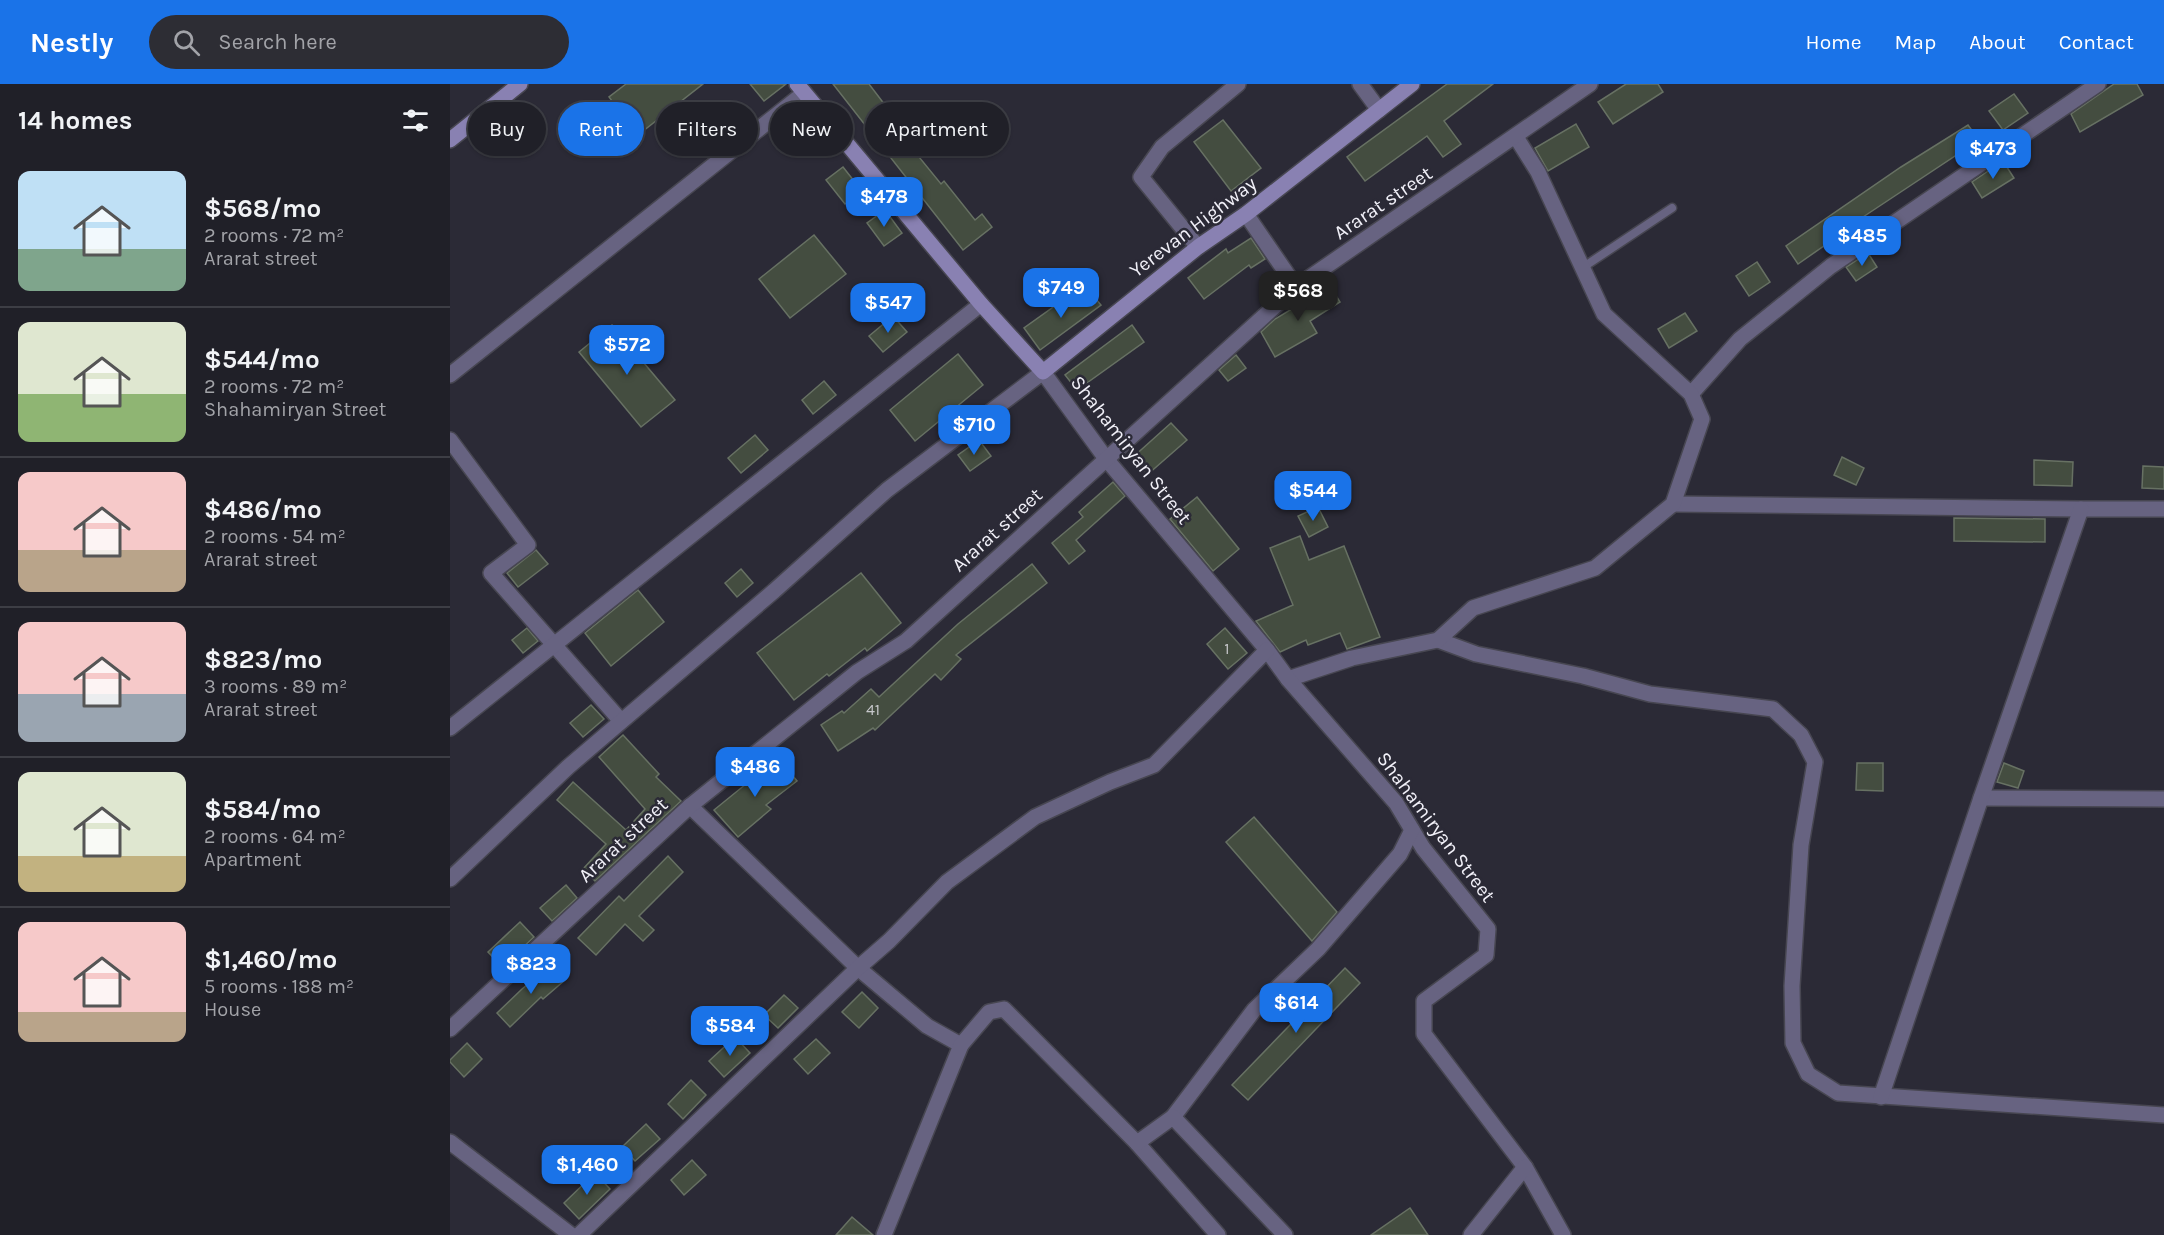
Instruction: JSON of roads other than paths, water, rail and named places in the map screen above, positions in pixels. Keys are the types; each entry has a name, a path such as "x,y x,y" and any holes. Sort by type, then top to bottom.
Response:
{"main road":[{"path":"450,140 520,84"},
{"name":"Yerevan Highway","path":"1043,372 1198,247 1246,214 1412,84"},
{"path":"801,88 981,304 1043,372"}],"street":[{"path":"1198,247 1142,177 1161,147 1238,84"},
{"path":"1360,84 1379,110"},
{"name":"Ararat street","path":"450,1029 690,806 857,672 906,641 1296,287 1590,84"},
{"path":"1691,394 1740,339 1831,266 2098,84"},
{"path":"450,375 801,88"},
{"path":"1288,680 1352,658 1438,640 1473,608 1595,568 1673,504 1702,420 1691,394 1604,314 1538,172 1516,137"},
{"path":"1246,214 1296,287"},
{"path":"450,728 981,304"},
{"path":"450,879 568,767 774,591 887,490 1043,372"},
{"name":"Shahamiryan Street","path":"1043,372 1107,460 1267,650 1288,680 1396,802 1423,848 1488,929 1486,955 1424,1001 1424,1034 1525,1167 1563,1235"},
{"path":"450,441 528,545 491,573 621,721"},
{"path":"1673,504 2164,508"},
{"path":"1881,1097 2081,509"},
{"path":"1438,640 1476,654 1583,676 1650,694 1773,709 1801,735 1815,762 1802,845 1792,986 1793,1043 1808,1074 1838,1093 2164,1115"},
{"path":"579,1235 889,941 947,882 1035,817 1110,782 1154,765 1267,650"},
{"path":"1981,798 2164,800"},
{"path":"690,806 858,968 927,1026 962,1045"},
{"path":"1137,1143 1173,1117 1254,1010 1318,949 1400,854 1412,830"},
{"path":"884,1235 962,1045 989,1012 1004,1009 1137,1143 1218,1235"},
{"path":"1173,1117 1284,1235"},
{"path":"450,1143 571,1235"},
{"path":"1471,1235 1525,1167"}],"lane":[{"path":"1582,267 1672,208"}]}
